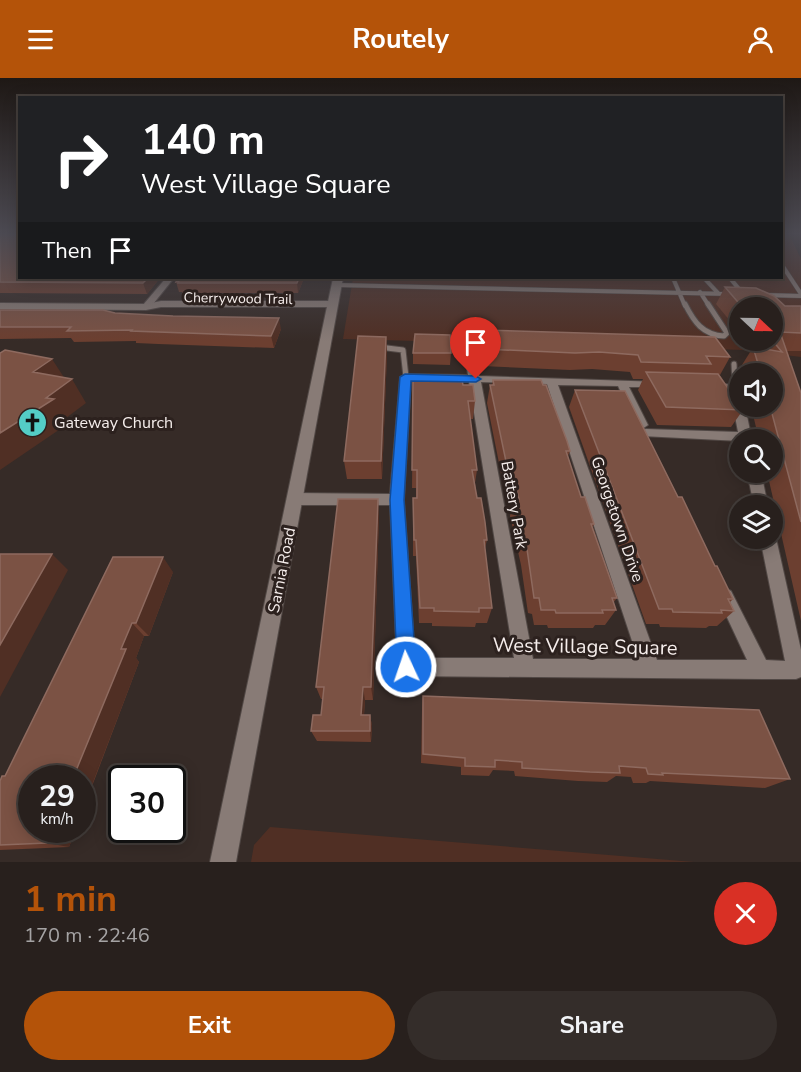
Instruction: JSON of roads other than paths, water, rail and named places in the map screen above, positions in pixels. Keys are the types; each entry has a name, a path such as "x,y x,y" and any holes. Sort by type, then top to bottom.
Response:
{"main road":[{"name":"Sarnia Road","path":"223,862 338,281"},
{"name":"Cherrywood Trail","path":"0,306 146,307 154,312 332,309"}],"street":[{"path":"146,307 169,279"},
{"name":"Battery Park","path":"469,348 525,668"},
{"path":"405,377 667,385"},
{"name":"West Village Square","path":"405,377 397,500 406,667 796,670 770,549"},
{"name":"Georgetown Drive","path":"551,381 651,669"},
{"path":"622,383 655,453"},
{"path":"701,386 729,387"},
{"path":"646,433 729,437"},
{"path":"295,499 397,500"},
{"path":"720,586 761,670"}],"lane":[{"path":"338,281 801,295 784,269"},
{"path":"674,279 689,313 703,332 710,336 724,336 727,333 700,292"},
{"path":"705,279 718,293"},
{"path":"731,279 743,294"},
{"path":"777,296 784,303"},
{"path":"367,347 403,350 405,377"}],"place":[{"name":"Gateway Church","path":"33,422"}]}
